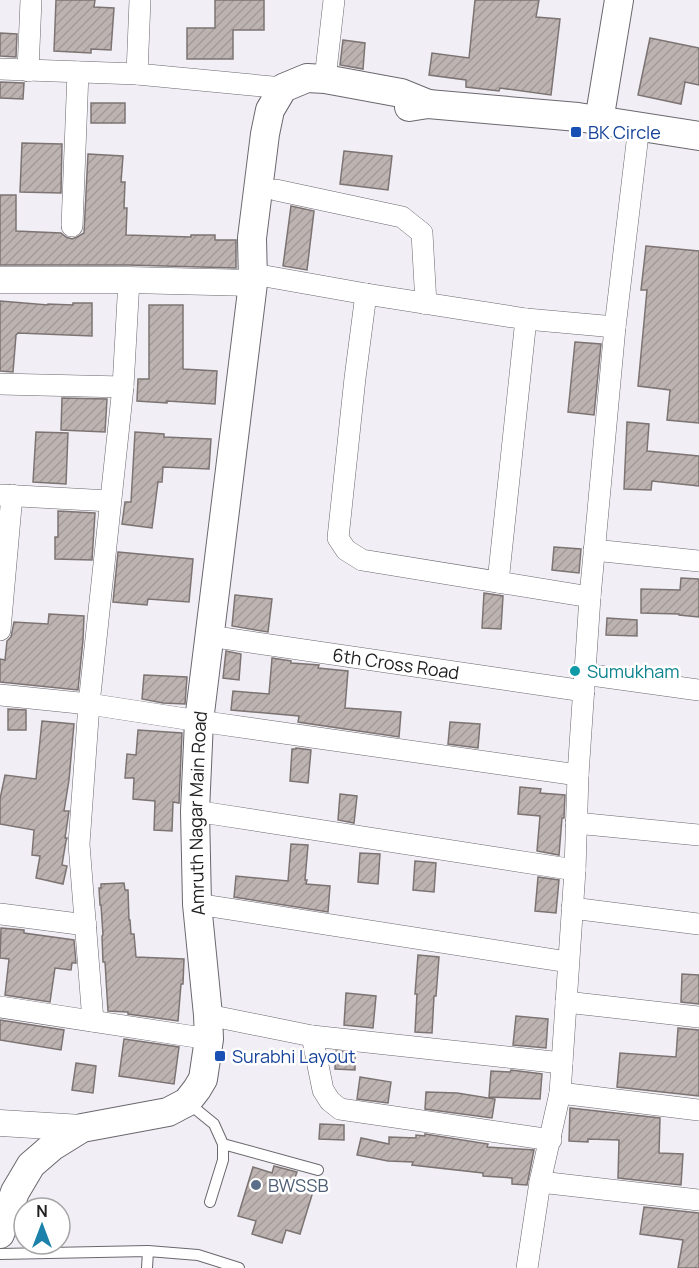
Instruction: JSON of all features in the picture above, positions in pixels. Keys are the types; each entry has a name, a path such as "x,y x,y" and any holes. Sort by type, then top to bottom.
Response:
{"main road":[{"path":"599,121 619,0"},
{"name":"Amruth Nagar Main Road","path":"187,1102 202,1079 208,1027 197,904 195,811 199,721 254,279 252,238 270,111 283,88 307,78 325,79 401,93 428,104"},
{"name":"Amruth Nagar Main Road","path":"254,279 269,242 280,135 286,115 309,97 324,95 400,108 428,104 578,117 699,136"},
{"path":"0,1236 15,1192 31,1166 53,1146 82,1128 168,1112 187,1102"}],"street":[{"path":"28,71 31,0"},
{"path":"136,74 140,0"},
{"path":"325,79 334,0"},
{"path":"0,69 136,74 283,88"},
{"path":"72,226 78,72"},
{"path":"526,1268 540,1182 560,1093 590,597 615,327 639,126"},
{"path":"276,190 402,217 422,233 426,304"},
{"path":"0,280 254,279 526,319 615,327"},
{"path":"93,1021 79,843 89,704 123,387 129,280"},
{"path":"366,294 338,538 346,550 362,560 590,597"},
{"path":"498,582 526,319"},
{"path":"0,384 123,387"},
{"path":"0,630 6,495 110,501"},
{"path":"594,550 699,561"},
{"name":"6th Cross Road","path":"209,636 584,682 699,690"},
{"path":"0,695 89,704 578,775"},
{"path":"195,811 574,870"},
{"path":"576,823 699,835"},
{"path":"197,904 568,962"},
{"path":"572,908 699,924"},
{"path":"0,914 86,925"},
{"path":"566,1002 699,1017"},
{"path":"0,1007 93,1021 208,1027 312,1036 562,1064"},
{"path":"312,1036 322,1090 340,1109 551,1140"},
{"path":"560,1093 699,1110"},
{"path":"0,1123 82,1128"},
{"path":"540,1182 699,1200"}],"lane":[{"path":"187,1102 214,1124 223,1144 223,1160 210,1202"},
{"path":"223,1144 318,1170"},
{"path":"0,1236 198,1255 239,1268"},
{"path":"147,1268 148,1251"}],"building":[{"path":"56,0 95,0 94,7 114,8 111,50 91,49 91,53 54,51"},
{"path":"215,0 264,0 264,30 233,30 233,59 187,59 187,28 215,28"},
{"path":"475,0 539,0 536,17 560,19 551,95 500,88 499,91 466,87 466,80 429,75 432,53 469,58"},
{"path":"0,33 17,34 16,57 0,56"},
{"path":"650,38 699,48 699,85 685,82 681,104 638,95"},
{"path":"343,40 365,43 363,69 340,65"},
{"path":"0,82 24,83 23,99 0,98"},
{"path":"91,103 125,103 125,123 91,123"},
{"path":"22,143 62,144 61,193 20,192"},
{"path":"344,151 392,156 388,190 340,184"},
{"path":"88,154 123,156 121,182 125,182 126,235 191,237 191,235 215,235 215,240 236,240 236,268 0,265 0,195 16,195 16,231 61,233 72,239 84,233"},
{"path":"291,206 314,211 307,270 283,266"},
{"path":"646,246 699,251 699,423 667,420 670,390 638,386 647,290 641,290"},
{"path":"0,301 48,305 92,303 92,336 18,333 13,372 0,371"},
{"path":"149,305 183,305 183,369 217,371 215,404 137,401 138,379 149,379"},
{"path":"575,342 601,344 594,415 568,412"},
{"path":"62,398 107,399 105,432 61,430"},
{"path":"627,422 649,424 647,451 699,456 699,486 652,481 651,490 624,489"},
{"path":"36,432 68,433 66,484 33,482"},
{"path":"135,432 164,434 164,437 211,439 209,469 163,467 162,482 158,482 152,528 122,524 125,502 131,502"},
{"path":"58,511 95,513 92,560 55,559"},
{"path":"554,547 581,549 579,573 552,570"},
{"path":"118,552 193,559 189,602 148,599 147,605 113,602"},
{"path":"681,578 699,579 699,617 641,613 641,589 680,590"},
{"path":"484,593 503,596 501,629 482,628"},
{"path":"235,595 272,599 268,632 232,626"},
{"path":"49,614 84,616 78,690 0,682 0,659 5,660 7,641 11,637 14,622 48,624"},
{"path":"607,618 637,620 637,636 606,635"},
{"path":"226,651 241,654 239,680 223,678"},
{"path":"272,658 291,661 291,663 319,665 318,668 348,671 345,708 401,712 399,737 298,722 299,716 231,710 233,691 269,694"},
{"path":"144,675 187,677 185,704 142,699"},
{"path":"8,709 26,710 26,730 8,730"},
{"path":"42,721 74,724 64,811 69,811 62,865 67,866 63,884 36,878 40,856 32,855 34,830 0,824 0,799 5,775 36,779"},
{"path":"450,722 480,724 478,748 448,744"},
{"path":"138,730 182,733 179,803 173,802 172,831 154,830 155,801 133,799 134,778 125,778 127,754 136,755"},
{"path":"292,749 311,750 308,783 290,781"},
{"path":"520,787 541,789 540,793 565,795 559,855 537,851 540,816 518,814"},
{"path":"340,794 357,796 354,823 338,820"},
{"path":"291,844 308,845 306,884 330,886 328,912 234,897 236,876 288,881"},
{"path":"360,853 380,854 378,884 358,882"},
{"path":"415,861 436,863 434,892 413,890"},
{"path":"538,877 559,880 556,913 535,911"},
{"path":"124,883 125,890 128,890 129,920 131,934 134,934 136,957 184,959 178,1021 128,1014 128,1012 108,1011 99,888 101,884"},
{"path":"1,928 74,940 76,963 72,963 71,970 55,968 50,1002 5,995 9,959 0,958"},
{"path":"418,955 439,957 432,1033 415,1032"},
{"path":"682,974 699,975 699,1004 681,1002"},
{"path":"346,993 376,996 373,1028 344,1025"},
{"path":"516,1016 548,1019 546,1048 513,1045"},
{"path":"0,1020 64,1030 61,1050 0,1040"},
{"path":"678,1028 699,1030 699,1096 617,1087 620,1053 676,1057"},
{"path":"124,1039 179,1047 174,1084 119,1076"},
{"path":"336,1051 355,1053 355,1070 335,1069"},
{"path":"76,1063 96,1066 93,1093 72,1090"},
{"path":"511,1070 542,1074 540,1099 489,1097 491,1071 510,1072"},
{"path":"360,1077 391,1082 388,1103 357,1099"},
{"path":"426,1092 457,1093 495,1099 492,1118 425,1109"},
{"path":"570,1108 660,1118 659,1153 683,1154 681,1185 618,1178 619,1140 569,1141"},
{"path":"320,1124 344,1125 344,1140 319,1139"},
{"path":"425,1134 488,1144 487,1147 534,1150 527,1185 512,1184 512,1178 483,1176 483,1173 412,1165 413,1162 388,1161 357,1155 361,1138 389,1144 389,1137 416,1138 416,1135 425,1136"},
{"path":"274,1166 297,1172 294,1180 315,1185 300,1234 286,1230 282,1243 252,1234 256,1221 238,1216 253,1167 272,1173"},
{"path":"644,1207 699,1213 699,1268 678,1268 683,1240 640,1234"}],"place":[{"name":"BK Circle","path":"576,132"},
{"name":"Sumukham","path":"575,671"},
{"name":"Surabhi Layout","path":"220,1056"},
{"name":"BWSSB","path":"256,1185"}]}
